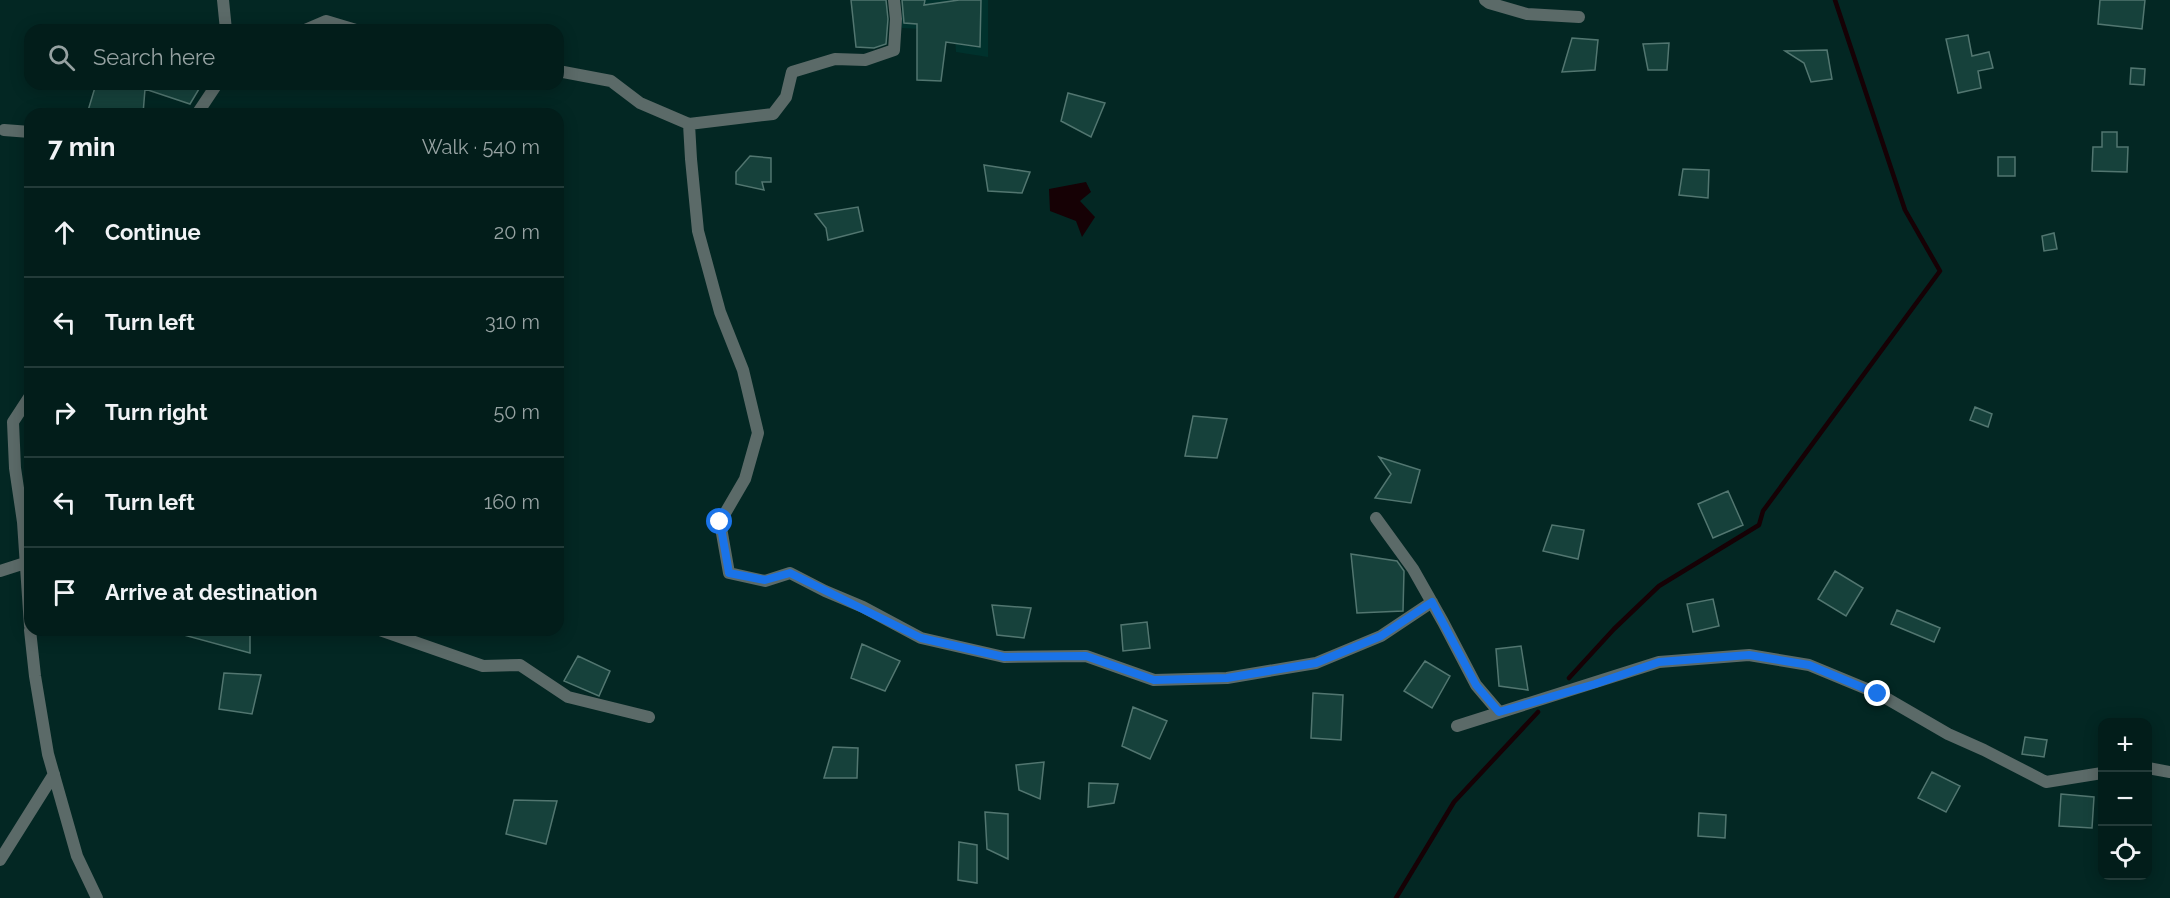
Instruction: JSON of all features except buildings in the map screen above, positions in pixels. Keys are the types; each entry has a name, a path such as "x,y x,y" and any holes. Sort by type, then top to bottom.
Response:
{"street":[{"path":"223,0 225,24"},
{"path":"564,72 611,81 640,103 689,124 772,114 786,97 792,72 835,59 865,60 894,50 894,0"},
{"path":"1485,0 1527,14 1580,17"},
{"path":"319,24 326,21 336,24"},
{"path":"201,108 213,90"},
{"path":"689,124 698,231 720,312 743,370 758,433 745,479 720,522 729,573 765,580 790,573 921,638 1004,657 1086,656 1154,680 1227,678 1316,663 1381,636 1432,602"},
{"path":"4,130 24,132"},
{"path":"24,405 13,422 15,468 24,530"},
{"path":"1376,518 1413,569 1476,685 1499,712"},
{"path":"0,571 24,564"},
{"path":"31,636 48,754 77,856 97,898"},
{"path":"397,636 483,666 520,665 568,697 649,717"},
{"path":"1457,726 1659,662 1749,655 1809,665 1869,690 1948,734 2046,782 2098,774"},
{"path":"2152,769 2170,772"},
{"path":"0,860 54,774"}],"shaded area":[{"path":"902,0 988,0 988,57 956,52 955,38 920,29 902,28"},
{"path":"1086,182 1091,192 1080,201 1095,217 1082,237 1076,221 1050,211 1049,189"}],"waterway":[{"path":"1569,678 1614,629 1659,586 1759,525 1763,511 1940,271 1905,210 1835,0"},
{"path":"1396,898 1454,802 1538,712"}],"route":[{"path":"720,522 729,573 765,580 790,573 863,607 921,638 1004,657 1086,656 1154,680 1227,678 1316,663 1381,636 1432,602 1476,685 1499,712 1595,684 1659,662 1749,655 1809,665 1878,694"}]}
